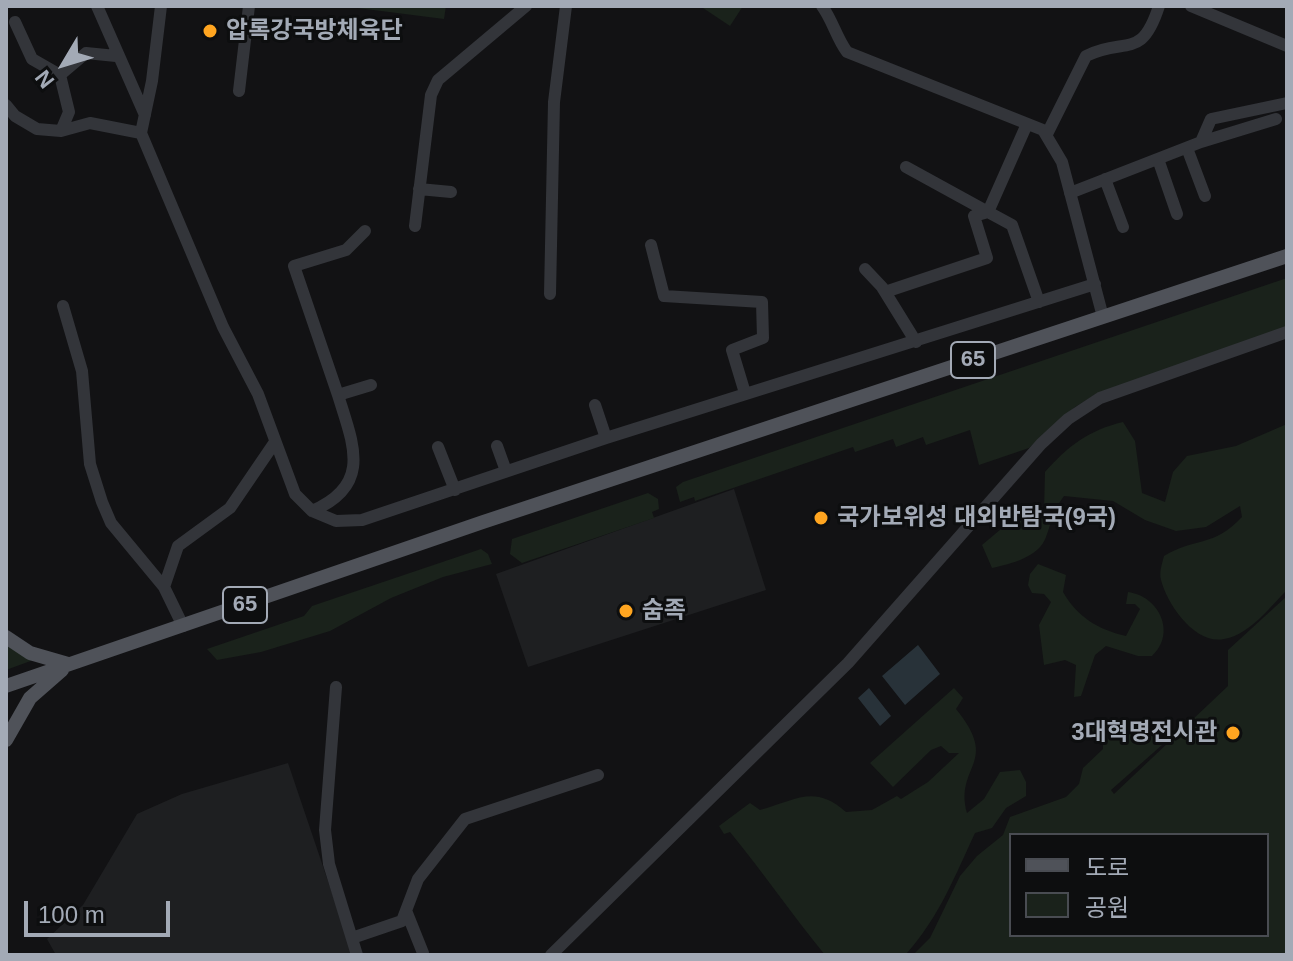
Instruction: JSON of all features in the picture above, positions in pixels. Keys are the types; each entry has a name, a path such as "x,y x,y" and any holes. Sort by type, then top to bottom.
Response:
{"main road":[{"name":"65","path":"6,686 497,517 1287,256"},
{"path":"6,637 30,653 68,664"},
{"path":"6,740 30,698 68,664"}],"street":[{"path":"97,6 116,56 145,115"},
{"path":"161,6 141,133 223,327 258,394 295,494 312,511 347,522 1095,284"},
{"path":"239,91 249,6"},
{"path":"415,226 431,95 438,80 526,6"},
{"path":"550,294 554,102 566,6"},
{"path":"822,6 847,52 1047,134 1062,162 1103,317"},
{"path":"1047,134 1086,56 1097,50 1127,48 1151,32 1159,6"},
{"path":"1191,6 1287,46"},
{"path":"15,22 32,59 60,75 69,112 61,131"},
{"path":"60,75 75,59 86,53 116,56"},
{"path":"1201,142 1211,119 1287,103"},
{"path":"6,105 15,116 37,129 61,131 90,123 141,133"},
{"path":"1070,193 1201,142 1276,119"},
{"path":"988,212 1027,124"},
{"path":"1187,148 1205,196"},
{"path":"1158,159 1177,214"},
{"path":"906,167 1012,225 1039,302"},
{"path":"1105,179 1123,227"},
{"path":"419,189 451,192"},
{"path":"885,292 987,258 974,216 988,212"},
{"path":"312,511 339,493 356,468 356,455 294,266 346,250 365,231"},
{"path":"651,245 664,296 762,302 763,338 732,350 745,393"},
{"path":"865,269 885,292 916,342"},
{"path":"63,306 82,371 90,464 102,502 111,523 164,587 183,626"},
{"path":"551,955 848,663 1041,444 1068,419 1117,390 1287,332"},
{"path":"338,395 371,385"},
{"path":"595,405 606,438"},
{"path":"164,587 178,546 230,508 275,442"},
{"path":"497,446 506,471"},
{"path":"438,447 455,490"},
{"path":"336,687 325,830 329,864 357,955"},
{"path":"423,953 407,913 412,888 465,819 598,775"},
{"path":"352,938 395,925 407,913"}],"shaded area":[{"path":"734,489 766,590 528,667 496,574"},
{"path":"918,645 940,674 905,705 882,676"},
{"path":"869,688 891,716 880,726 858,698"},
{"path":"288,763 353,955 56,955 47,939 83,905 137,814 182,794"}],"green space":[{"path":"342,6 446,6 444,19"},
{"path":"700,6 743,6 730,26"},
{"path":"1287,278 1287,328 1098,393 1075,407 1029,448 979,465 970,430 926,445 923,437 896,447 893,439 855,452 853,447 695,501 694,497 680,502 676,487 683,482"},
{"path":"1123,422 1135,441 1142,493 1165,502 1173,472 1187,456 1236,446 1287,424 1287,590 1242,632 1224,639 1213,639 1193,629 1169,600 1160,574 1164,556 1222,534 1242,517 1240,506 1206,527 1176,531 1145,520 1113,501 1064,496 1037,550 1016,562 992,568 982,545 1001,529 1044,511 1045,472 1080,440"},
{"path":"648,493 658,499 659,509 652,512 654,518 522,563 510,554 512,539"},
{"path":"481,549 488,554 492,564 443,577 391,598 330,631 261,652 217,660 207,649 304,616 312,606"},
{"path":"1038,564 1066,575 1063,592 1075,609 1098,626 1116,633 1126,636 1140,609 1135,604 1126,604 1128,592 1148,600 1156,608 1164,627 1159,647 1152,656 1138,656 1106,646 1095,655 1081,696 1074,697 1076,665 1065,660 1044,665 1039,625 1051,602 1044,594 1032,593 1028,585 1030,574"},
{"name":"3대혁명전시관","path":"1287,596 1287,955 913,955 930,938 960,876 977,856 1003,835 1010,817 1066,797 1079,784 1083,768 1103,749 1103,744 1088,730 1088,723 1106,720 1122,724 1155,734 1162,745 1111,790 1114,794 1228,686 1228,650"},
{"path":"6,642 36,659 6,670"},
{"path":"954,688 963,698 956,709 975,742 974,764 966,784 967,813 984,799 1000,772 1020,770 1026,782 1026,796 1006,808 992,828 975,833 937,911 907,953 825,955 730,832 724,834 719,826 750,803 760,810 814,796 835,803 846,812 872,810 897,796 901,799 928,782 959,753 949,753 941,746 931,750 893,787 870,763"}],"place":[{"name":"압록강국방체육단","path":"210,31"},
{"name":"국가보위성 대외반탐국(9국)","path":"821,518"},
{"name":"숨족","path":"626,611"},
{"name":"3대혁명전시관","path":"1233,733"}]}
